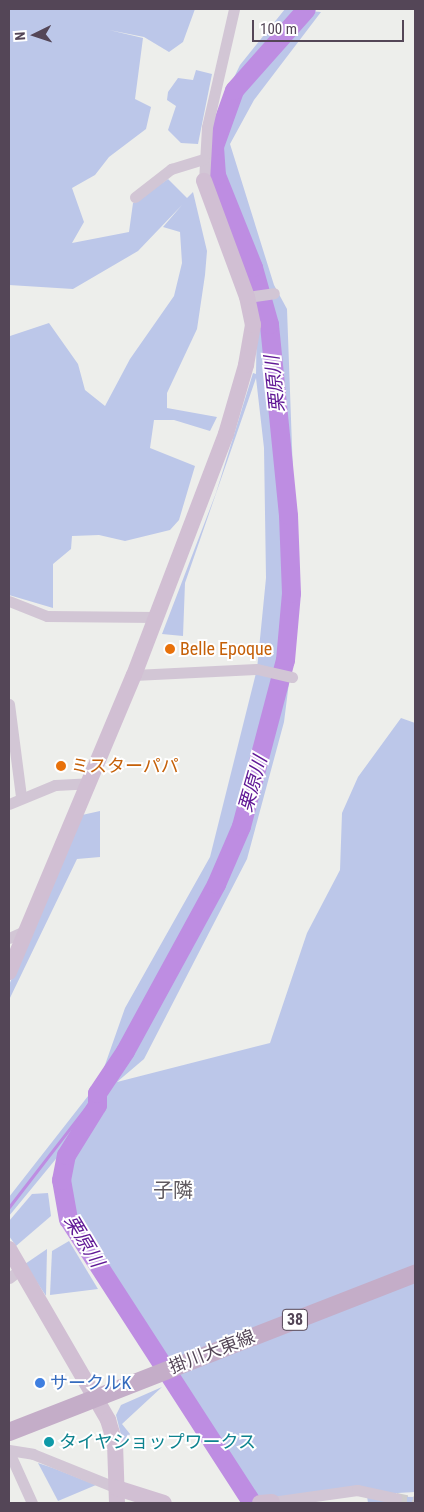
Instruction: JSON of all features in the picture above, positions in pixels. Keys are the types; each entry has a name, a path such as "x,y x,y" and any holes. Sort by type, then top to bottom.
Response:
{"main road":[{"name":"掛川大東線","path":"9,1432 415,1274"}],"street":[{"path":"9,972 134,675 226,434 246,365 253,325 251,297 204,181 207,127 234,9"},
{"path":"135,197 171,169 204,159"},
{"path":"251,297 274,293"},
{"path":"9,601 47,616 156,618"},
{"path":"134,675 269,671 292,677"},
{"path":"9,704 21,797"},
{"path":"9,804 21,797 55,786 89,783"},
{"path":"9,938 25,931"},
{"path":"9,1249 15,1274 98,1396 115,1443 117,1495"},
{"path":"9,1451 33,1454 117,1495 164,1503"},
{"path":"9,1451 32,1503"},
{"path":"266,1502 357,1490 396,1498"}],"shaded area":[{"path":"9,9 195,9 183,42 169,52 144,37 109,30 143,38 135,99 151,107 146,129 109,157 95,175 72,188 84,222 72,243 129,232 133,203 168,179 187,198 193,192 207,251 205,275 197,329 167,393 167,408 217,417 210,431 174,420 154,420 150,448 195,466 179,520 170,530 125,541 99,535 72,536 71,549 53,564 53,608 9,595 10,336 49,323 78,364 85,390 105,406 130,359 174,296 182,263 180,232 163,227 182,205 138,251 73,289 9,285"},
{"path":"285,9 321,12 254,100 230,144 274,285 287,309 298,611 284,722 247,859 144,1059 117,1082 270,1043 307,933 340,870 342,813 358,777 401,718 415,723 415,1492 257,1501 152,1345 65,1199 66,1167 106,1098 9,1216 9,1197 99,1082 125,1008 210,857 257,669 266,578 264,448 256,378 185,583 183,636 162,634 216,493 253,373 256,374 257,316 216,200 208,166 213,121 240,65"},
{"path":"196,70 212,74 198,144 181,143 168,130 176,106 167,100 168,92 178,78 193,80"},
{"path":"100,811 100,857 77,859 9,1000 9,985 82,815"},
{"path":"48,1193 51,1216 16,1246 9,1236 9,1221 32,1194"},
{"path":"69,1241 98,1289 50,1295 52,1251"},
{"path":"47,1249 46,1296 25,1264"},
{"path":"162,1387 122,1424 130,1434 123,1443 116,1415 121,1405"},
{"path":"38,1463 53,1468 96,1485 58,1501"},
{"path":"367,1496 415,1497 415,1503 368,1503"}],"waterway":[{"name":"栗原川","path":"252,1503 68,1219 61,1180 66,1155 97,1105 97,1093 125,1051 216,884 241,826 285,660 291,593 288,515 269,324 253,267 216,175 214,146 234,90 306,9"},
{"path":"9,1207 97,1093"}],"tunnel":[{"path":"396,1498 415,1502"}],"place":[{"name":"Belle Epoque","path":"170,649"},
{"name":"ミスターパパ","path":"61,766"},
{"name":"サークルK","path":"40,1383"},
{"name":"タイヤショップワークス","path":"49,1442"}],"district":[{"name":"子隣","path":"173,1190"}]}
